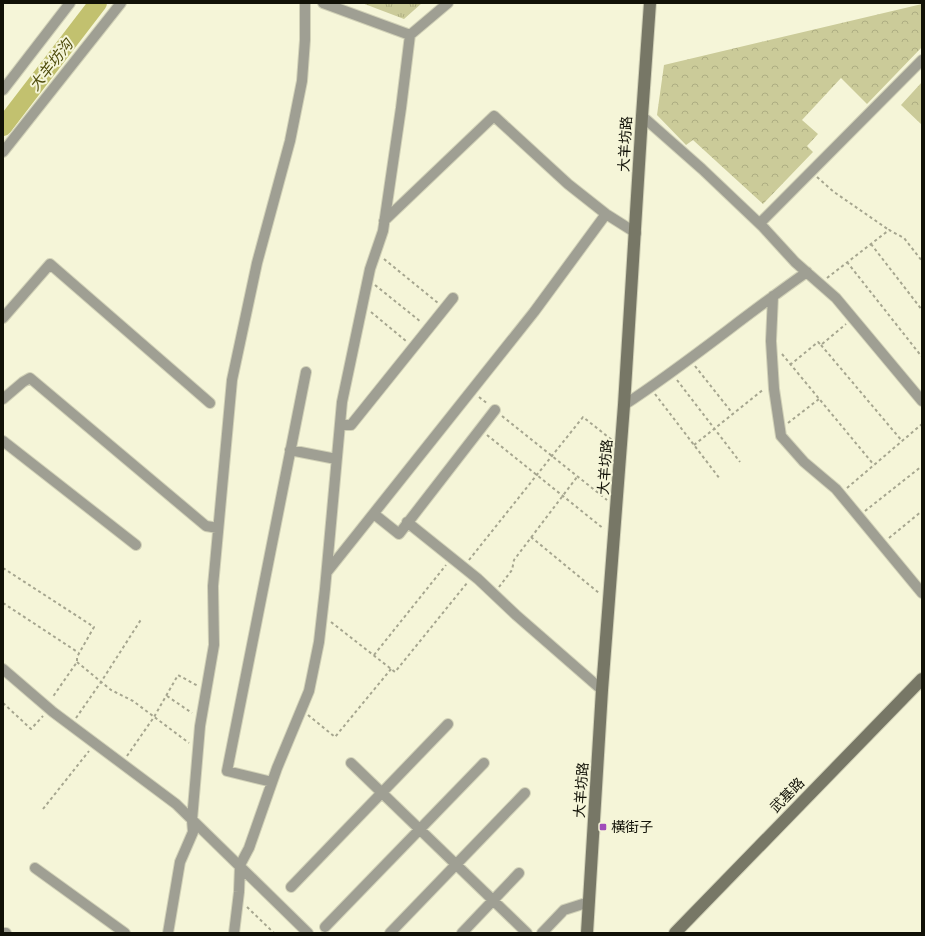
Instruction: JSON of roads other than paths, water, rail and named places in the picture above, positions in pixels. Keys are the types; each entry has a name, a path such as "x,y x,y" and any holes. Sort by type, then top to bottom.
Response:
{"main road":[{"name":"大羊坊路","path":"587,933 602,690 617,508 636,233 650,3"},
{"name":"武基路","path":"675,933 922,679"}],"street":[{"path":"3,90 70,3"},
{"path":"3,152 121,3"},
{"path":"168,933 180,862 193,832 192,820 198,749 214,644 213,586 232,380 257,263 290,141 302,81 305,40 305,3"},
{"path":"323,3 410,35"},
{"path":"234,933 240,866 249,848 272,782 309,691 319,642 327,572 342,402 368,279 383,231 410,35 448,3"},
{"path":"760,224 922,60"},
{"path":"384,221 494,116 568,184 606,214 636,233"},
{"path":"642,116 702,169 760,224 795,262 836,298 922,401"},
{"path":"327,572 534,312 606,214"},
{"path":"3,318 50,264 210,403"},
{"path":"624,405 651,388 807,272"},
{"path":"773,296 771,341 773,382 780,436 804,462 840,494 922,593"},
{"path":"340,425 351,426 453,298"},
{"path":"272,782 227,771 306,372"},
{"path":"3,399 30,378 206,526 218,528"},
{"path":"374,514 399,534 495,410"},
{"path":"3,441 136,545"},
{"path":"290,450 336,459"},
{"path":"407,522 473,575 516,615 602,690"},
{"path":"3,669 48,708 176,804 308,933"},
{"path":"291,887 448,724"},
{"path":"350,763 528,933"},
{"path":"325,927 484,763"},
{"path":"390,933 525,793"},
{"path":"35,868 125,933"},
{"path":"462,933 519,873"},
{"path":"542,933 564,910 589,902"}],"waterway":[{"name":"大羊坊沟","path":"3,127 98,3"}],"place":[{"name":"横街子","path":"603,827"}]}
